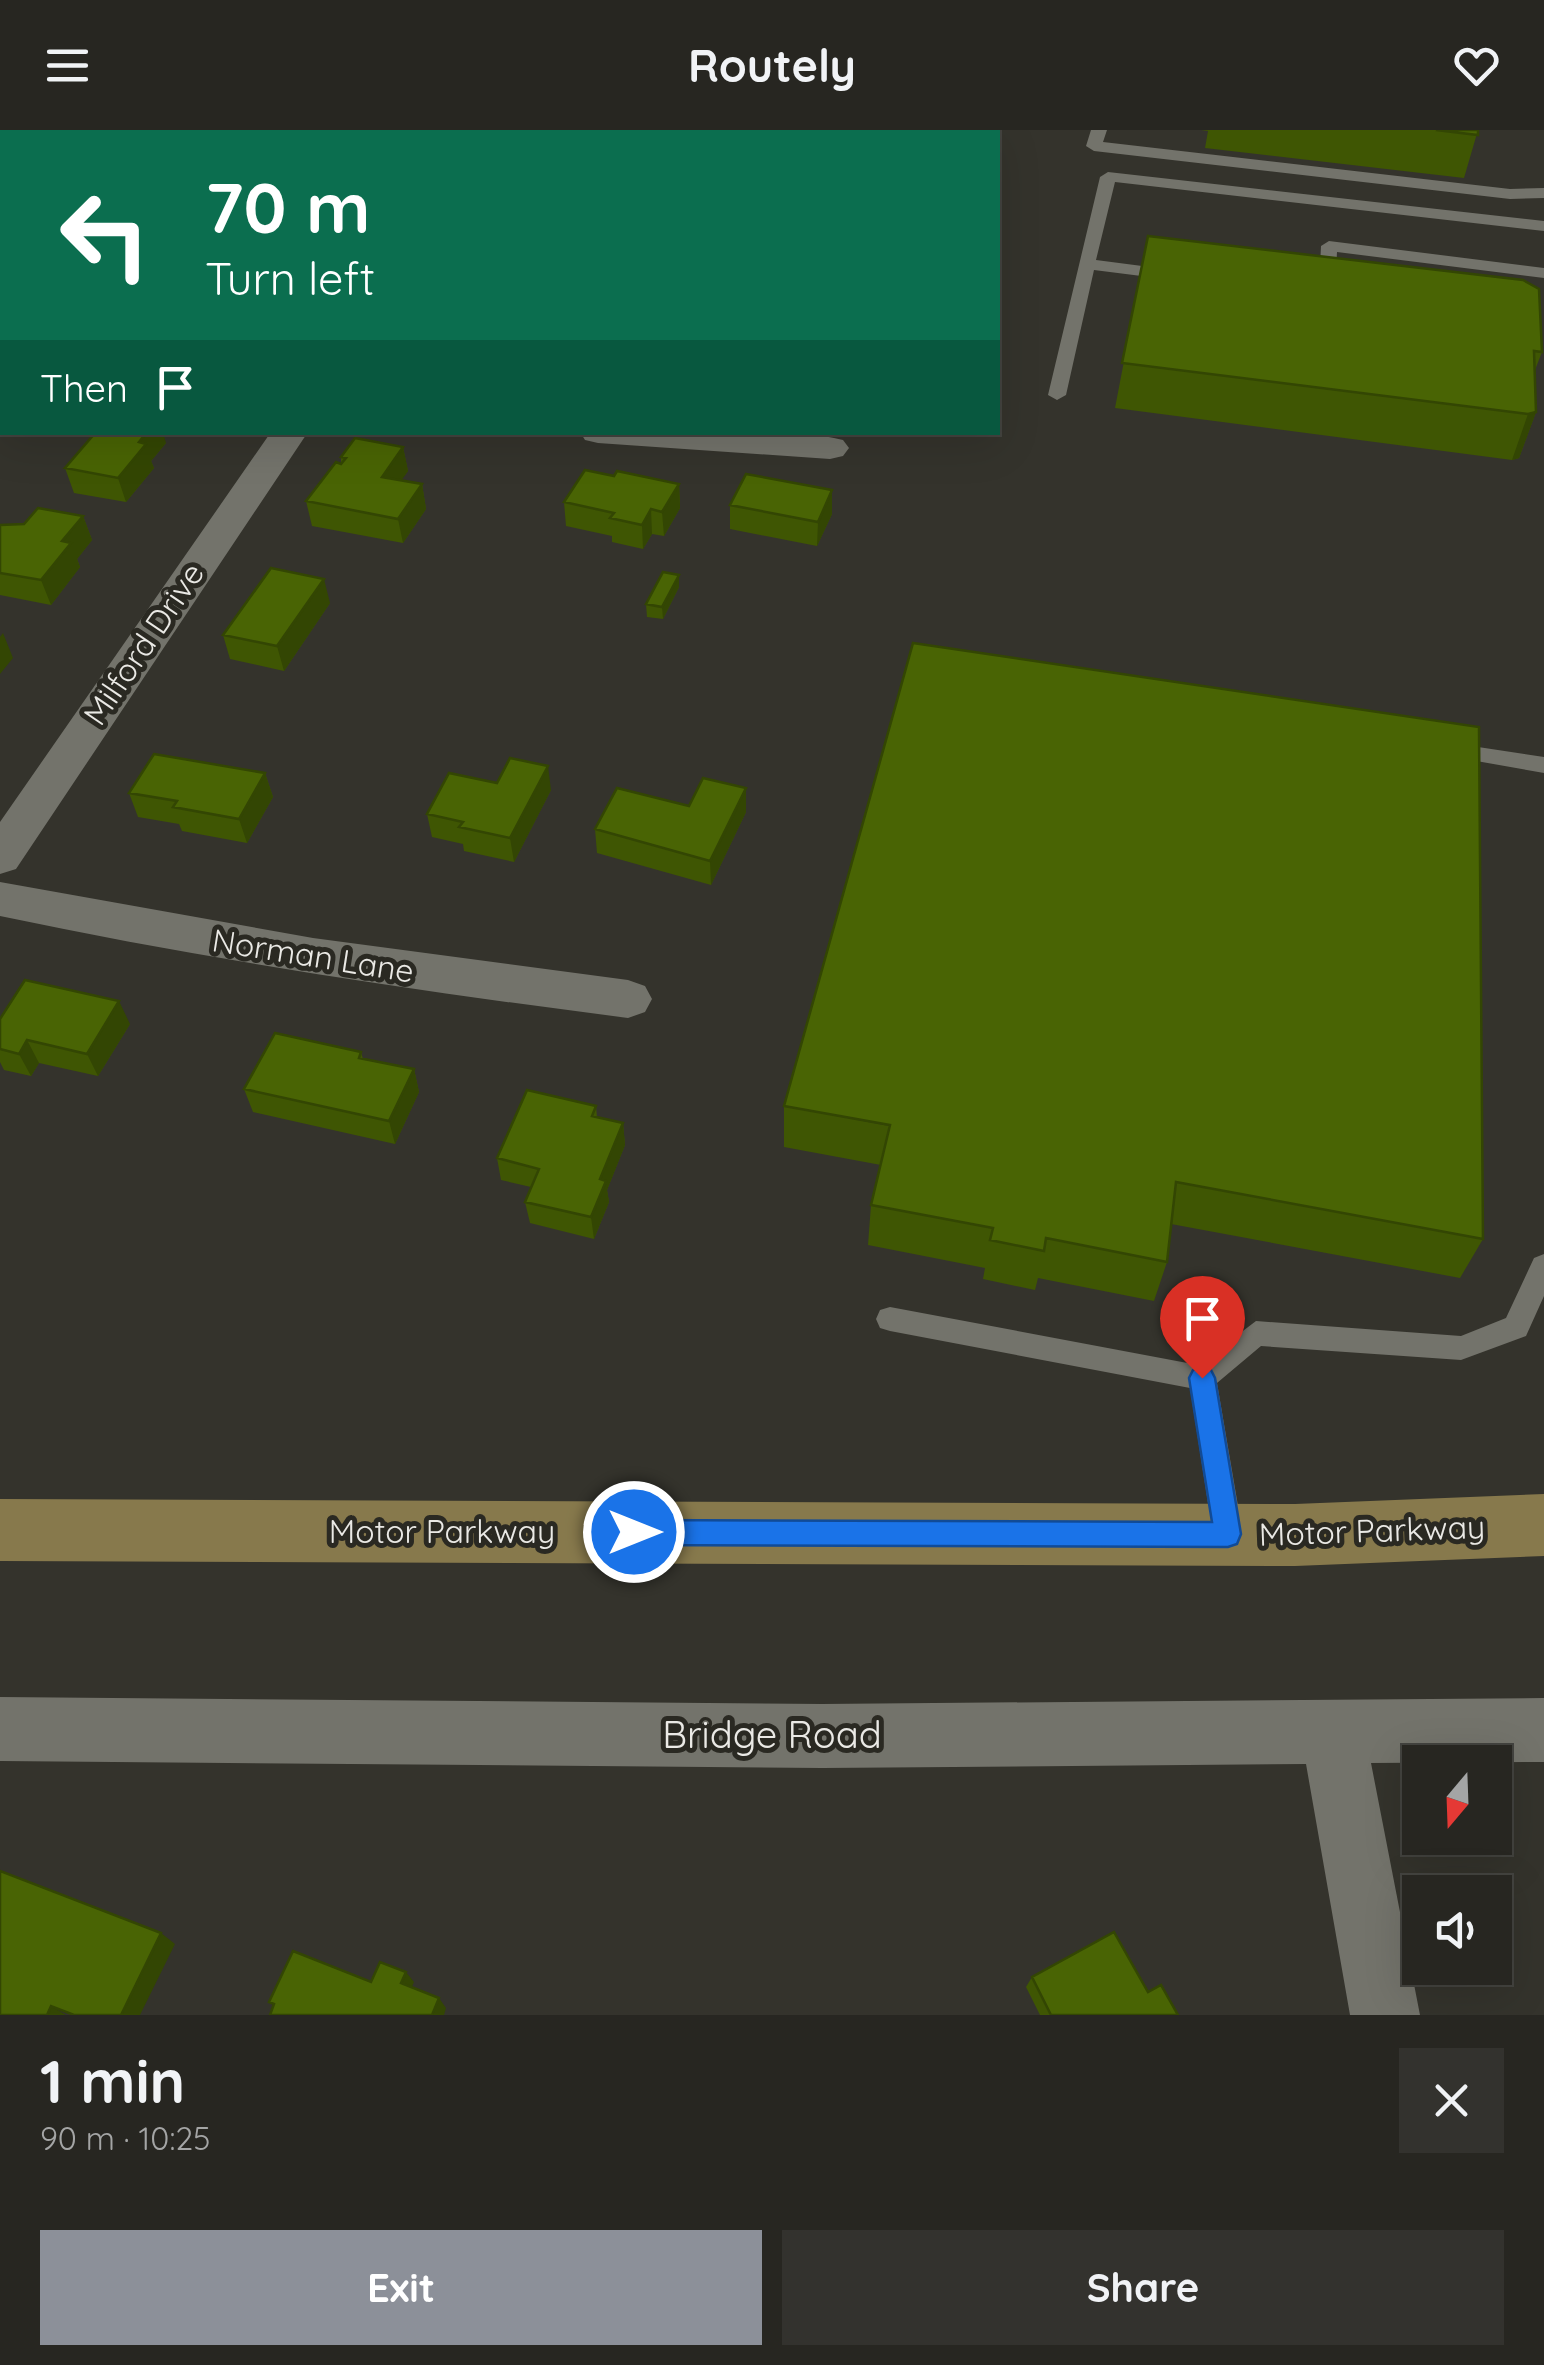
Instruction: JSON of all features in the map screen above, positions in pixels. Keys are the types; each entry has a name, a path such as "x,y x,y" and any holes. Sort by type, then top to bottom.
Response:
{"main road":[{"name":"Motor Parkway","path":"0,1530 1228,1534 1544,1526"}],"street":[{"name":"Milford Drive","path":"0,857 288,435"},
{"path":"642,435 830,448"},
{"name":"Norman Lane","path":"0,899 134,929 336,962 628,999"},
{"name":"Bridge Road","path":"0,1729 803,1736 1544,1730"},
{"path":"1334,1734 1385,2015"}],"lane":[{"path":"1099,130 1094,146 1510,194 1544,194"},
{"path":"1056,396 1108,177 1544,273"},
{"path":"1332,224 1544,226"},
{"path":"1332,224 1318,294 1346,297"},
{"path":"1087,264 1198,278"},
{"path":"1427,746 1544,764"},
{"path":"1202,1378 1256,1332 1461,1348 1516,1328 1544,1266"},
{"path":"890,1320 1202,1378"},
{"path":"1202,1378 1228,1534"}],"building":[{"path":"1436,130 1478,130 1478,135"},
{"path":"1148,236 1523,280 1539,289 1542,352 1534,351 1536,412 1122,363"},
{"path":"93,435 145,435 139,442 146,444 118,478 65,468"},
{"path":"355,438 403,447 382,477 422,484 398,519 306,501 336,462 341,464 346,458 341,457"},
{"path":"585,470 614,476 617,471 679,484 662,512 651,509 642,525 610,518 614,513 564,502"},
{"path":"746,474 832,490 818,522 730,505"},
{"path":"38,508 83,516 62,541 71,543 41,580 0,573 0,525 24,524"},
{"path":"271,568 324,579 277,646 223,635"},
{"path":"663,572 679,575 662,607 646,604"},
{"path":"913,643 1479,727 1483,1239 1176,1182 1167,1262 1046,1238 1044,1251 990,1240 993,1228 871,1205 890,1125 784,1106"},
{"path":"154,754 265,773 239,819 173,807 177,801 129,793"},
{"path":"510,758 548,766 510,838 459,827 463,822 427,814 449,773 497,783"},
{"path":"703,778 746,788 710,861 595,829 617,788 689,806"},
{"path":"25,980 119,1001 87,1054 27,1040 19,1054 0,1049 0,1019"},
{"path":"275,1033 361,1052 359,1058 414,1069 389,1121 244,1089"},
{"path":"527,1090 596,1106 592,1116 623,1123 600,1179 606,1181 591,1217 525,1202 539,1169 497,1158"},
{"path":"0,1871 161,1933 121,2015 74,2015 51,2006 47,2015 0,2015"},
{"path":"1114,1932 1148,1992 1161,1985 1178,2015 1051,2015 1032,1977"},
{"path":"293,1951 371,1982 380,1962 406,1972 401,1983 439,1998 432,2015 270,2015 274,2004 269,2002"}],"route":[{"path":"634,1532 1228,1534 1202,1378"}]}
